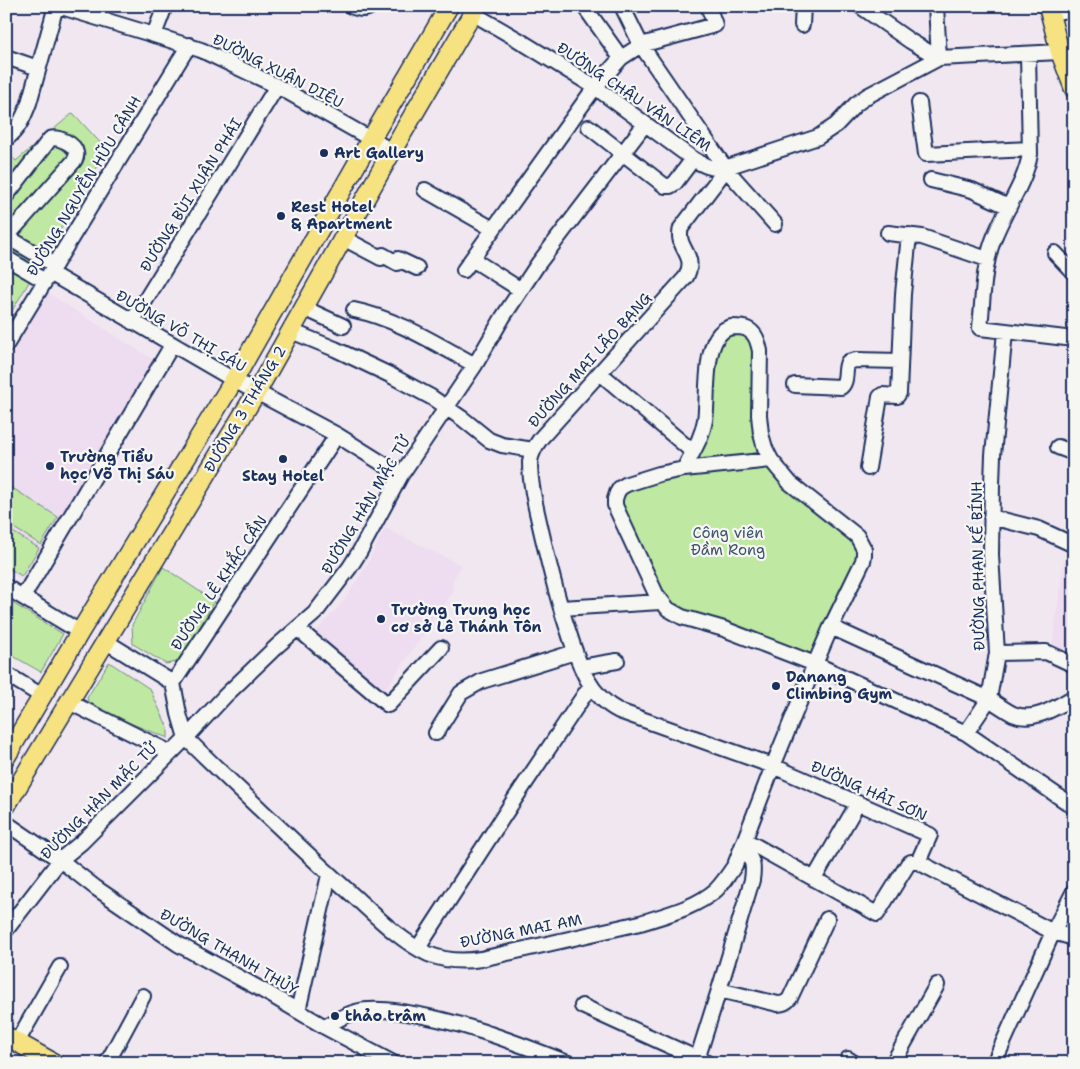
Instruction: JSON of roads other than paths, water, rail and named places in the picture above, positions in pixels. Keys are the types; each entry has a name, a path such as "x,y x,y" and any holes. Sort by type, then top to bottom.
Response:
{"main road":[{"name":"ĐƯỜNG 3 THÁNG 2","path":"6,757 76,638 234,380 449,6"},
{"name":"ĐƯỜNG 3 THÁNG 2","path":"6,806 256,393 392,151 475,10"},
{"path":"1048,10 1060,52 1074,89"},
{"path":"12,1039 54,1063"}],"street":[{"name":"ĐƯỜNG XUÂN DIỆU","path":"57,6 201,50 277,86 392,151"},
{"path":"6,139 14,132 24,116 29,103 57,6"},
{"path":"154,35 165,6"},
{"path":"351,6 367,9 371,6"},
{"path":"584,6 621,58"},
{"path":"622,6 641,45 726,169 775,224"},
{"path":"521,290 468,264 596,88 621,58 641,45 715,25 708,6"},
{"path":"802,25 803,6"},
{"path":"936,6 939,58"},
{"path":"867,8 910,41 939,58"},
{"path":"1048,10 1074,9"},
{"name":"ĐƯỜNG CHÂU VĂN LIÊM","path":"475,10 517,39 596,88 693,159 707,166 726,169"},
{"name":"ĐƯỜNG NGUYỄN HỮU CẢNH","path":"6,345 189,46"},
{"path":"726,169 818,137 836,125 856,104 867,96 939,58 1060,52"},
{"path":"1028,54 1030,149 1028,166 995,236 987,259 980,328 1074,339"},
{"path":"6,57 38,68"},
{"name":"ĐƯỜNG BÙI XUÂN PHÁI","path":"132,322 277,86"},
{"path":"919,104 926,154 1030,149"},
{"name":"ĐƯỜNG HÀN MẶC TỬ","path":"6,930 60,860 82,842 171,754 225,696 314,613 350,567 401,474 475,365 538,264 645,124"},
{"path":"589,127 665,186 675,183 693,159"},
{"path":"6,196 50,139 55,137 62,139 75,150 77,155 74,161 8,237 50,273"},
{"name":"ĐƯỜNG MAI LÃO BẠNG","path":"726,169 681,228 680,242 690,260 689,271 686,277 541,438 533,450 530,462 533,488 551,576 575,652 591,685 605,702 619,711 773,766"},
{"path":"931,180 972,190 1009,207"},
{"path":"425,190 493,229"},
{"path":"888,234 922,238 987,259"},
{"path":"868,468 879,398 881,396 896,396 899,394 903,294 908,235"},
{"path":"343,238 381,258 382,256 397,263 398,259 417,268"},
{"path":"1055,253 1074,273"},
{"path":"6,258 50,273"},
{"name":"ĐƯỜNG VÕ THỊ SÁU","path":"50,273 256,393 337,435 401,474"},
{"path":"304,308 343,326"},
{"path":"354,310 372,314 403,327 475,365"},
{"name":"ĐƯỜNG MAI AM","path":"173,683 186,738 329,875 398,934 418,948 436,957 469,961 481,959 640,923 666,916 690,906 705,898 716,889 735,865 815,664 863,561 864,549 856,536 790,484 771,460 763,441 759,415 760,351 754,334 749,330 733,327 726,329 719,334 714,342 707,378 705,419 702,431 684,469"},
{"path":"291,331 321,342 390,375 430,397 489,440 502,445 533,450"},
{"name":"ĐƯỜNG PHAN KẾ BÍNH","path":"966,733 989,699 997,653 991,555 991,517 993,455 1005,332"},
{"path":"23,597 172,345"},
{"path":"795,385 842,387 848,362 856,360 900,362"},
{"path":"600,373 693,452"},
{"name":"ĐƯỜNG LÊ KHẮC CẦN","path":"173,683 337,435"},
{"path":"1058,447 1074,453"},
{"path":"771,460 684,469 659,474 620,488 615,499 615,505 661,602 668,609 682,617 724,629 815,664 966,733 1074,807"},
{"path":"991,517 1039,528 1074,545"},
{"path":"6,586 76,638"},
{"path":"560,608 661,602"},
{"path":"831,627 989,699 1014,714 1024,717 1042,713 1074,697"},
{"path":"298,629 388,705 441,648"},
{"path":"105,640 173,683"},
{"path":"436,733 461,693 482,681 575,652"},
{"path":"997,653 1046,652 1074,665"},
{"path":"581,667 617,661"},
{"path":"6,674 46,690"},
{"path":"418,948 591,685"},
{"path":"70,699 171,754"},
{"name":"ĐƯỜNG HẢI SƠN","path":"773,766 930,835 918,862"},
{"path":"814,879 858,803"},
{"name":"ĐƯỜNG THANH THỦY","path":"6,823 178,944 298,1011 377,1059 393,1063"},
{"path":"743,845 814,879 877,914 908,864 918,862 1053,932 1074,938"},
{"path":"582,1006 700,1061 752,880 753,865 743,845"},
{"path":"298,1011 329,875"},
{"path":"994,1063 1053,932 1074,891"},
{"path":"719,990 778,1004 787,1002 827,919"},
{"path":"12,1039 60,967"},
{"path":"893,1063 936,985"},
{"path":"107,1063 143,996"},
{"path":"325,1027 345,1015 358,1011 390,1011 420,1015 457,1023 492,1034 568,1063"}],"place":[{"name":"Art Gallery","path":"324,153"},
{"name":"Rest Hotel & Apartment","path":"281,216"},
{"name":"Stay Hotel","path":"283,459"},
{"name":"Trường Tiểu học Võ Thị Sáu","path":"50,466"},
{"name":"Trường Trung học cơ sở Lê Thánh Tôn","path":"381,619"},
{"name":"Danang Climbing Gym","path":"776,686"},
{"name":"thảo trâm","path":"335,1016"}],"park label":[{"name":"Công viên Đầm Rong","path":"728,542"}]}
